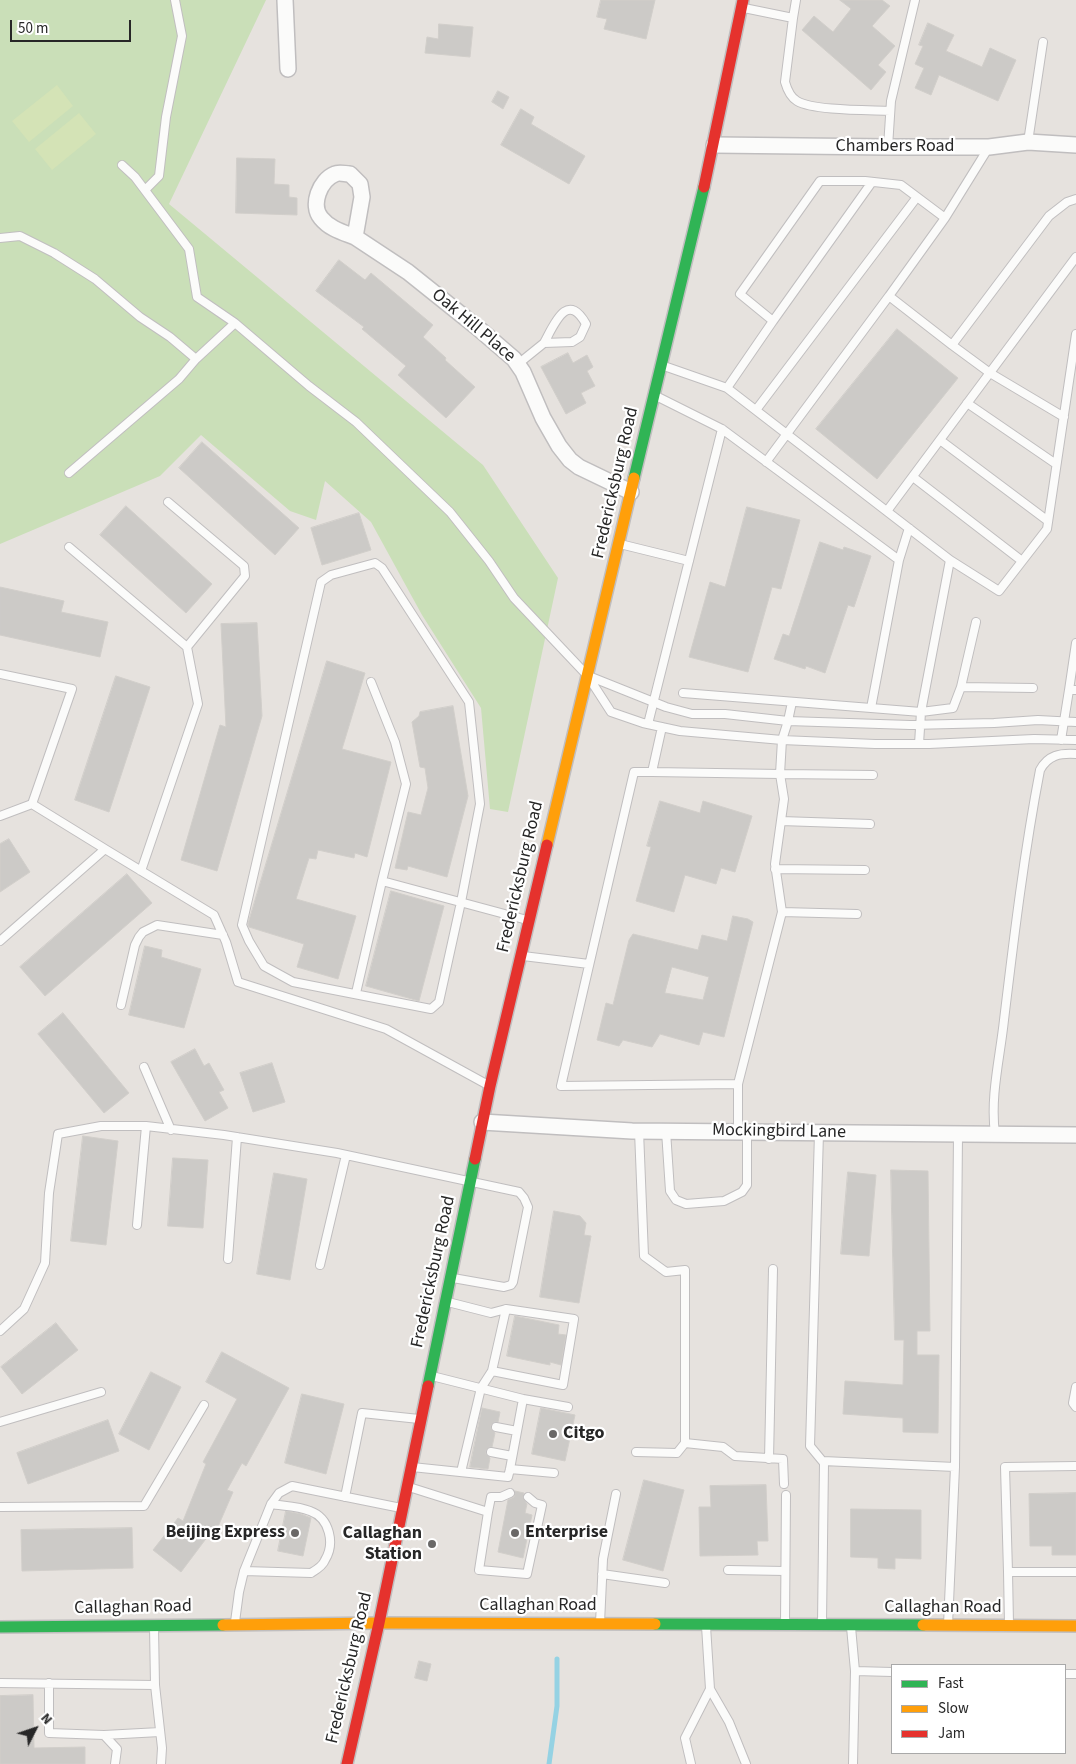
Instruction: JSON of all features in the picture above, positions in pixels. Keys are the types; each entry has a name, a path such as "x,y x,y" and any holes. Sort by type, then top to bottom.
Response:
{"main road":[{"name":"Fredericksburg Road","path":"347,1764 446,1302 490,1086 714,145 742,4"},
{"name":"Callaghan Road","path":"0,1627 378,1623 1076,1626"}],"street":[{"path":"285,0 288,68"},
{"name":"Chambers Road","path":"714,145 888,148 989,146 1028,142 1076,146"},
{"name":"Oak Hill Place","path":"355,237 408,272 514,359 533,390 547,425 559,446 570,460 579,467 631,492"},
{"name":"Mockingbird Lane","path":"482,1122 639,1131 1076,1135"}],"lane":[{"path":"145,190 159,176 166,117 182,36 175,0"},
{"path":"796,0 785,82 786,88 795,100 814,106 890,111"},
{"path":"888,148 891,101 915,0"},
{"path":"742,4 793,18"},
{"path":"1028,142 1043,42"},
{"path":"766,462 945,218 989,146"},
{"path":"122,165 135,176 189,249 197,297 235,323 309,386 356,422 450,512 489,561 514,598 588,676 612,712 662,727 711,735 782,740 875,744 1034,739 1076,740"},
{"path":"773,320 740,294 820,181 872,182 901,185 945,218"},
{"path":"727,388 773,320 872,182"},
{"path":"756,410 917,197"},
{"path":"952,345 1049,216 1067,202 1076,199"},
{"path":"0,238 20,236 54,253 95,279 140,317 170,337 196,359"},
{"path":"887,511 1076,257"},
{"path":"889,296 990,373 1064,417"},
{"path":"518,364 544,343 562,312 568,309 575,310 581,315 586,324 580,337 572,342 544,343"},
{"path":"69,473 179,379 196,359 235,323"},
{"path":"662,365 727,388 950,560 999,590 1047,529 1076,334"},
{"path":"655,395 722,429 900,560"},
{"path":"967,403 1056,464"},
{"path":"648,724 722,429"},
{"path":"940,440 1048,521"},
{"path":"913,477 1022,561"},
{"path":"168,502 244,566 245,576 187,647"},
{"path":"871,708 900,560 909,528"},
{"path":"619,544 689,561"},
{"path":"69,547 187,647 198,704 141,871"},
{"path":"919,744 921,712 950,560"},
{"path":"375,562 382,568 468,702 480,804 439,1002 431,1010 356,993 293,982 264,966 242,925 321,582 331,575 375,562"},
{"path":"683,694 921,712 953,708 961,688 976,622"},
{"path":"1061,740 1063,721 1073,690 1076,642"},
{"path":"0,674 72,689 32,804"},
{"path":"588,676 654,702 692,714 725,714 788,721 920,725 1038,720 1076,722"},
{"path":"356,993 406,784 395,742 370,682"},
{"path":"961,688 1033,688"},
{"path":"666,1131 670,1191 676,1200 686,1204 724,1201 742,1192 747,1185 738,1084 782,912 775,869 784,799 780,774 782,740 792,702"},
{"path":"652,772 662,727"},
{"path":"995,1134 994,1106 1000,1047 1027,844 1040,770 1049,757 1058,754 1076,754"},
{"path":"738,1084 561,1086 634,772 873,775"},
{"path":"0,816 32,804"},
{"path":"32,804 214,915 223,935 238,982 386,1028 490,1086"},
{"path":"781,821 870,824"},
{"path":"0,941 105,849"},
{"path":"775,869 865,870"},
{"path":"382,881 529,920"},
{"path":"782,912 857,914"},
{"path":"121,1005 135,945 143,932 157,925 223,935"},
{"path":"521,955 589,964"},
{"path":"144,1067 171,1130"},
{"path":"0,1331 24,1309 45,1263 49,1193 58,1134 101,1126 146,1126 237,1137 346,1155 518,1192 524,1198 528,1207 511,1285 504,1288 451,1278"},
{"path":"137,1225 146,1126"},
{"path":"636,1452 677,1453 685,1444 685,1270 666,1272 644,1256 639,1131"},
{"path":"819,1132 810,1446 824,1463 822,1625"},
{"path":"948,1626 955,1467 958,1134"},
{"path":"228,1259 237,1137"},
{"path":"320,1265 346,1155"},
{"path":"769,1458 773,1269"},
{"path":"446,1302 492,1313 506,1309 574,1319 563,1385 492,1371"},
{"path":"461,1472 470,1448 481,1388 492,1371 506,1309"},
{"path":"430,1375 568,1407"},
{"path":"1076,1388 1073,1403 1076,1407"},
{"path":"0,1422 101,1392"},
{"path":"411,1467 508,1478 524,1398"},
{"path":"0,1507 144,1506 204,1405"},
{"path":"346,1497 362,1413 421,1419"},
{"path":"496,1427 517,1431"},
{"path":"685,1444 723,1447 735,1456 783,1459 784,1484"},
{"path":"491,1452 512,1456"},
{"path":"823,1461 955,1467"},
{"path":"1009,1626 1005,1467 1076,1466"},
{"path":"510,1469 554,1473"},
{"path":"235,1624 244,1571 272,1504 280,1493 292,1486 402,1508"},
{"path":"407,1486 488,1512"},
{"path":"510,1493 501,1497 491,1497 480,1570 527,1574 542,1505 534,1504 526,1507"},
{"path":"600,1624 603,1559 616,1494"},
{"path":"785,1625 786,1494"},
{"path":"501,1497 508,1504"},
{"path":"528,1497 534,1504"},
{"path":"244,1571 311,1573 325,1562 331,1541 326,1522 312,1511 272,1504"},
{"path":"728,1570 785,1571"},
{"path":"1008,1572 1076,1572"},
{"path":"602,1574 665,1584"},
{"path":"706,1624 710,1689 729,1722 746,1764"},
{"path":"154,1625 155,1685 162,1748 161,1764"},
{"path":"850,1625 855,1671 854,1764"},
{"path":"855,1671 891,1672"},
{"path":"0,1683 155,1685"},
{"path":"49,1684 49,1732 104,1735 160,1732"},
{"path":"691,1764 686,1738 710,1689"},
{"path":"104,1735 117,1749 115,1764"}],"green space":[{"path":"0,0 266,0 169,204 483,465 558,578 508,812 490,809 481,708 422,615 371,522 325,481 316,520 290,511 201,435 160,476 0,544"},
{"path":"57,85 73,106 29,142 12,121"},
{"path":"79,113 96,134 52,170 35,149"}],"building":[{"path":"601,0 655,0 646,39 604,29 607,19 597,17"},
{"path":"840,0 882,0 890,6 872,26 895,46 878,65 886,72 871,90 802,30 814,16 833,32 851,9"},
{"path":"928,23 954,35 946,51 982,67 990,48 1016,60 998,101 939,75 931,95 915,88 924,68 915,64 923,46 919,45"},
{"path":"439,24 473,27 470,57 425,53 427,37 438,39"},
{"path":"498,91 509,97 503,109 492,102"},
{"path":"521,109 534,117 531,124 585,156 569,184 501,145"},
{"path":"237,158 275,159 274,184 289,185 289,197 297,198 297,215 236,213"},
{"path":"339,260 365,280 371,273 433,325 423,337 475,387 446,418 398,375 406,366 362,329 364,327 316,291"},
{"path":"897,329 958,378 877,479 816,429"},
{"path":"568,353 573,363 587,355 593,367 587,371 595,386 581,393 586,403 566,414 541,367"},
{"path":"202,442 299,528 275,555 179,468"},
{"path":"126,506 212,584 186,613 100,535"},
{"path":"747,507 800,520 781,589 772,587 748,672 689,657 710,582 725,587"},
{"path":"359,513 371,550 322,565 311,528"},
{"path":"820,542 843,550 844,547 871,556 854,607 848,605 825,673 806,666 805,669 774,659 783,634 789,636"},
{"path":"0,587 64,601 61,612 108,622 100,657 0,635"},
{"path":"257,623 262,716 217,871 181,860 220,725 226,727 221,624"},
{"path":"327,661 365,673 342,749 391,762 367,857 355,853 354,858 318,850 316,859 309,858 296,899 356,916 338,979 297,967 304,944 249,927 248,924"},
{"path":"116,676 150,687 109,812 75,800"},
{"path":"453,706 468,796 447,877 408,866 407,870 395,868 408,812 421,815 428,788 425,768 420,767 412,722 419,716 420,712"},
{"path":"660,801 700,813 703,801 752,816 735,872 721,868 716,884 685,875 674,912 636,901 651,847 647,846"},
{"path":"9,839 30,872 0,892 0,844"},
{"path":"127,874 152,903 45,996 20,967"},
{"path":"391,891 444,906 419,1001 366,986"},
{"path":"733,916 753,922 724,1037 703,1032 699,1045 660,1034 652,1047 623,1040 619,1046 597,1040 606,1003 613,1005 629,940 633,934 698,950 702,935 727,941","holes":["672,967 709,977 703,1000 665,993"]},
{"path":"145,946 162,950 161,957 201,969 184,1028 129,1015"},
{"path":"63,1013 129,1093 104,1113 38,1034"},
{"path":"195,1049 204,1066 209,1063 224,1090 219,1092 228,1108 205,1121 171,1062"},
{"path":"272,1063 285,1102 253,1112 240,1073"},
{"path":"83,1136 118,1141 106,1245 71,1241"},
{"path":"173,1158 208,1160 203,1228 168,1226"},
{"path":"891,1170 928,1171 930,1331 917,1331 917,1355 939,1355 938,1433 903,1432 903,1418 843,1414 845,1381 903,1385 904,1340 895,1340"},
{"path":"848,1172 876,1175 869,1256 841,1254"},
{"path":"274,1173 307,1179 290,1280 257,1274"},
{"path":"554,1211 580,1216 586,1223 584,1235 591,1236 579,1303 540,1297"},
{"path":"515,1316 559,1325 558,1334 566,1335 561,1365 550,1362 550,1365 507,1356"},
{"path":"56,1323 78,1350 22,1394 1,1367"},
{"path":"222,1352 289,1388 246,1466 242,1463 227,1490 233,1492 217,1529 214,1528 181,1572 153,1550 178,1518 183,1521 206,1464 203,1462 237,1399 206,1382"},
{"path":"151,1372 181,1387 149,1450 119,1434"},
{"path":"302,1394 344,1404 326,1474 285,1463"},
{"path":"482,1408 500,1412 498,1422 494,1422 491,1425 491,1429 495,1433 492,1447 486,1450 486,1454 490,1458 488,1469 470,1467"},
{"name":"Citgo","path":"541,1408 575,1415 565,1461 532,1454"},
{"path":"108,1420 119,1451 28,1484 17,1453"},
{"path":"644,1480 684,1490 663,1571 623,1560"},
{"path":"766,1485 768,1541 757,1541 758,1555 700,1556 699,1507 711,1507 710,1486"},
{"name":"Enterprise","path":"515,1491 524,1493 523,1498 527,1504 525,1513 532,1515 523,1558 498,1552 508,1500 514,1497"},
{"path":"1076,1493 1076,1555 1052,1555 1052,1546 1030,1546 1029,1494"},
{"path":"851,1509 921,1510 921,1559 895,1558 895,1569 878,1568 878,1558 851,1557"},
{"name":"Beijing Express","path":"286,1511 311,1518 303,1556 278,1551"},
{"path":"132,1528 133,1568 22,1571 21,1530"},
{"path":"419,1661 431,1664 427,1681 415,1678"},
{"path":"33,1695 34,1748 85,1747 85,1764 0,1764 0,1696"}],"waterway":[{"path":"549,1764 557,1706 557,1659"}],"traffic: fast":[{"path":"634,478 704,187"},
{"path":"428,1386 475,1159"},
{"path":"655,1624 923,1625"},
{"path":"0,1627 223,1625"}],"traffic: slow":[{"path":"547,845 634,478"},
{"path":"223,1625 379,1623 655,1624"},
{"path":"923,1625 1076,1626"}],"traffic: jam":[{"path":"704,187 743,0"},
{"path":"475,1159 490,1086 547,845"},
{"path":"347,1764 379,1623 428,1386"}],"place":[{"name":"Citgo","path":"553,1434"},
{"name":"Beijing Express","path":"295,1533"},
{"name":"Enterprise","path":"515,1533"},
{"name":"Callaghan Station","path":"432,1544"}]}
